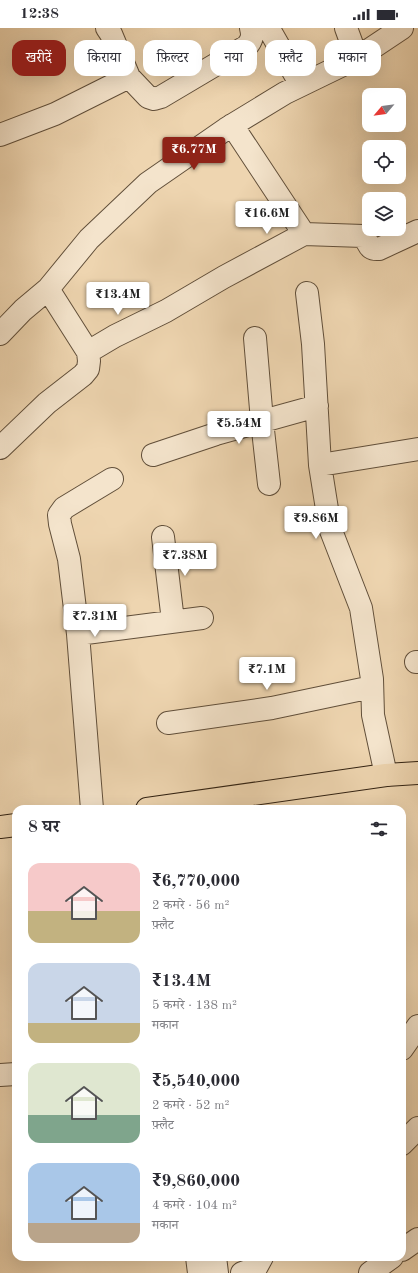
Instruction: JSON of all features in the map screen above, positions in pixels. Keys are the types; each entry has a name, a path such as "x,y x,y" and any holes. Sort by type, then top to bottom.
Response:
{"main road":[{"path":"179,805 386,775 418,773"},
{"path":"0,827 12,826"}],"street":[{"path":"107,28 129,77 148,97 154,99 161,97 247,46 252,41 253,33 260,28 301,85"},
{"path":"346,28 350,40"},
{"path":"381,42 402,28"},
{"path":"0,334 23,310 48,289 89,239 148,183 232,125 285,93 324,74"},
{"path":"0,135 55,114 129,77"},
{"path":"232,125 304,234"},
{"path":"88,352 115,336 166,311 224,277 304,234 363,236 370,248 374,250 418,231"},
{"path":"0,448 47,403 83,375 88,369 88,352 48,289"},
{"path":"306,293 313,344 320,466 330,528 361,608 372,686 373,716 386,775"},
{"path":"255,338 269,484"},
{"path":"153,455 216,434 316,406"},
{"path":"320,466 418,449"},
{"path":"92,805 78,634 69,559 59,515 64,508 112,479"},
{"path":"163,537 173,621"},
{"path":"78,634 202,618"},
{"path":"168,723 272,708 372,686"},
{"path":"406,1043 418,1026"},
{"path":"0,1075 12,1074"},
{"path":"406,1140 418,1128"},
{"path":"406,1247 418,1239"},
{"path":"198,1261 199,1273"},
{"path":"216,1261 217,1273"},
{"path":"370,1273 386,1261"}]}
